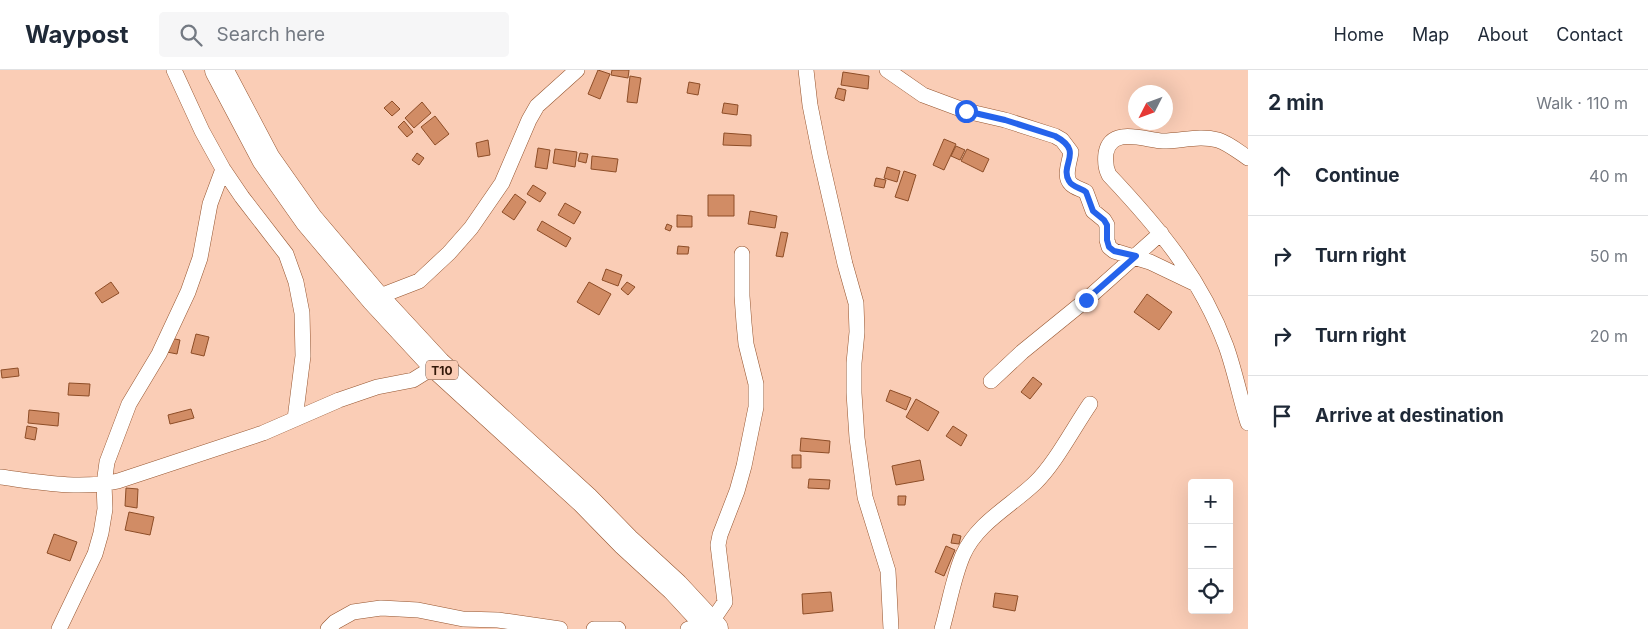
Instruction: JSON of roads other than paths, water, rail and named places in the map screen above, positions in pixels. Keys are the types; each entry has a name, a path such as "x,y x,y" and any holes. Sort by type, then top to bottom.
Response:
{"highway":[{"name":"T10","path":"219,70 233,82 266,159 309,220 375,298 437,364 585,500 626,542 675,587 704,627"}],"street":[{"path":"174,70 202,131 223,169 286,254 296,282 302,313 303,356 296,419"},
{"path":"375,298 419,281 465,234 502,183 537,106 577,70"},
{"path":"806,70 810,105 820,155 856,303 858,332 854,363 854,393 857,438 865,497 888,571 891,629"},
{"path":"887,70 923,96 966,111 1024,126 1062,140 1070,152 1067,171 1068,180 1072,185 1086,192 1093,211 1104,220 1107,225 1109,247 1114,251 1136,256 1197,284"},
{"path":"1248,158 1219,140 1205,138 1166,141 1130,136 1118,137 1112,142 1108,146 1105,159 1105,167 1109,175 1161,233 1197,284 1226,347 1248,423"},
{"path":"60,629 92,561 101,533 105,509 104,484 107,462 129,404 158,354 188,292 200,258 210,204 223,169"},
{"path":"991,381 1022,352 1086,300 1161,233"},
{"path":"704,627 725,602 718,545 744,466 756,407 756,384 746,344 744,323 742,254"},
{"path":"0,477 84,485 104,484 204,454 263,433 339,400 377,387 413,380 437,364"},
{"path":"942,629 963,555 976,534 1036,482 1050,465 1090,404"},
{"path":"328,629 335,622 352,612 382,608 418,610 463,619 498,620 560,629"},
{"path":"594,629 618,629"}]}
